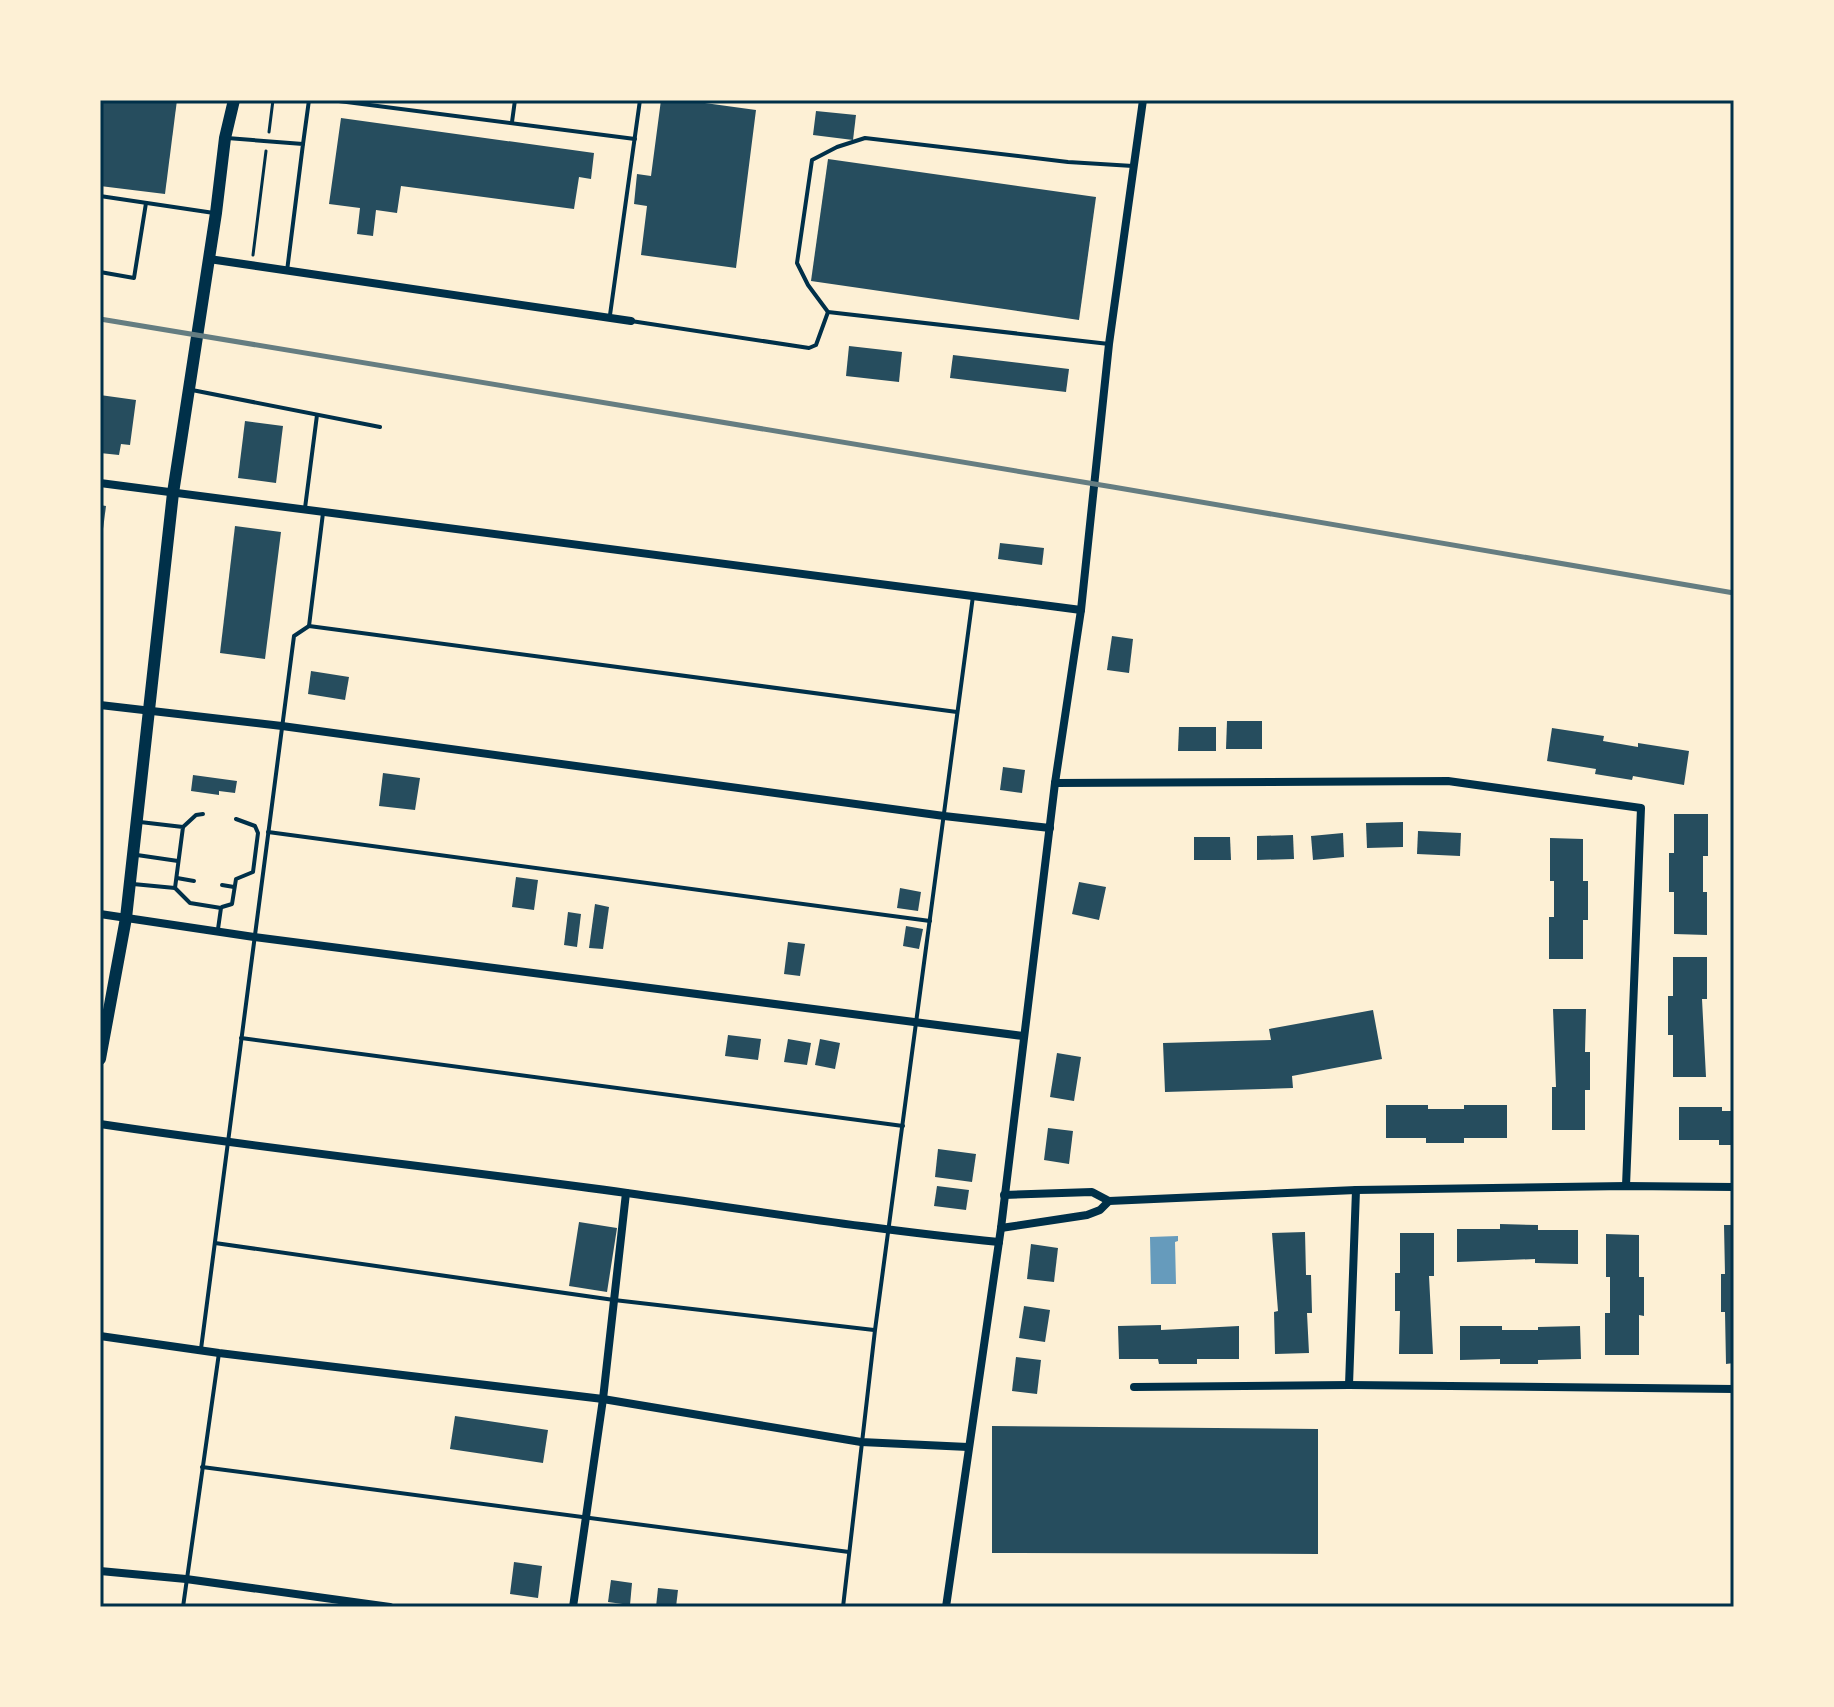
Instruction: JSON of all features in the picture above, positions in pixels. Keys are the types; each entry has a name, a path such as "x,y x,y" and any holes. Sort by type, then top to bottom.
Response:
{"main road":[{"path":"100,1059 104,1017 126,918 173,493 225,138 234,100"}],"street":[{"path":"946,1607 1001,1228 1055,783 1081,610 1109,344 1143,100"},
{"path":"209,259 631,321"},
{"path":"100,483 1081,610"},
{"path":"100,705 282,726 1050,828"},
{"path":"1055,783 1448,781 1641,808 1626,1186"},
{"path":"100,914 254,937 1023,1036"},
{"path":"100,1124 889,1231 999,1242"},
{"path":"1004,1195 1092,1192 1109,1201 1356,1190 1734,1187"},
{"path":"1349,1385 1356,1190"},
{"path":"573,1607 603,1399 626,1193"},
{"path":"1001,1228 1087,1215 1100,1210 1109,1201"},
{"path":"100,1336 603,1399 861,1442 968,1447"},
{"path":"1134,1387 1349,1385 1734,1389"},
{"path":"100,1571 186,1579 390,1607"}],"lane":[{"path":"287,271 309,100"},
{"path":"331,100 635,139"},
{"path":"512,122 515,100"},
{"path":"609,318 640,100"},
{"path":"225,138 303,144"},
{"path":"1109,344 828,312 808,285 797,263 812,160 865,138 1068,162 1133,166"},
{"path":"100,196 216,213"},
{"path":"100,272 134,278 146,203"},
{"path":"631,321 809,348 816,345 828,312"},
{"path":"189,390 380,427"},
{"path":"304,510 317,415"},
{"path":"309,626 323,513"},
{"path":"843,1607 875,1330 973,596"},
{"path":"201,1349 294,636 309,626 957,712"},
{"path":"175,888 183,827 196,815 203,814"},
{"path":"130,884 175,888 190,903 221,908 232,904 236,879 253,872 258,833 248,821 236,819"},
{"path":"137,821 183,827"},
{"path":"268,832 930,921"},
{"path":"133,854 178,861"},
{"path":"176,878 194,881"},
{"path":"222,885 234,887"},
{"path":"218,932 221,908"},
{"path":"241,1038 903,1126"},
{"path":"215,1243 614,1300 875,1330"},
{"path":"183,1607 219,1353"},
{"path":"202,1467 586,1515 849,1552"}],"path":[{"path":"251,265 273,100"}],"water":[{"path":"1178,1236 1175,1242 1176,1284 1151,1284 1150,1237"}],"building":[{"path":"100,100 177,100 165,194 100,186"},
{"path":"661,100 756,110 736,268 641,255 647,206 634,204 637,174 651,176"},
{"path":"816,111 856,115 853,140 813,135"},
{"path":"341,118 594,153 591,179 579,177 574,209 401,186 397,213 376,210 373,236 357,234 360,208 329,204"},
{"path":"828,159 1096,197 1079,320 811,281"},
{"path":"849,346 902,352 899,382 846,376"},
{"path":"953,355 1069,369 1066,392 950,378"},
{"path":"100,395 136,400 130,445 121,444 119,455 100,453"},
{"path":"245,421 283,426 276,483 238,478"},
{"path":"100,505 106,506 102,537 100,536"},
{"path":"235,526 281,532 265,659 220,653"},
{"path":"1000,543 1044,548 1042,565 998,559"},
{"path":"1112,636 1133,639 1129,673 1107,670"},
{"path":"311,671 349,677 345,700 308,694"},
{"path":"1227,721 1262,721 1262,749 1226,749"},
{"path":"1179,727 1216,727 1216,751 1178,751"},
{"path":"1552,728 1604,736 1603,741 1638,747 1638,743 1689,751 1684,785 1633,776 1632,780 1595,774 1596,769 1547,761"},
{"path":"1003,767 1025,770 1022,793 1000,790"},
{"path":"383,773 420,778 415,810 379,806"},
{"path":"193,775 237,781 235,793 219,791 219,795 191,791"},
{"path":"1674,814 1708,814 1708,856 1703,856 1707,935 1674,934 1674,892 1669,892 1669,853 1674,853"},
{"path":"1403,822 1403,847 1367,848 1366,823"},
{"path":"1418,831 1461,833 1460,856 1417,854"},
{"path":"1343,833 1344,857 1313,860 1311,836"},
{"path":"1293,835 1294,859 1257,860 1257,836"},
{"path":"1194,837 1230,837 1231,860 1194,860"},
{"path":"1550,838 1583,839 1583,881 1588,881 1588,920 1583,920 1583,959 1549,959 1549,917 1554,917"},
{"path":"516,877 538,880 534,910 512,907"},
{"path":"1079,882 1106,887 1099,920 1072,914"},
{"path":"900,888 921,892 918,911 897,908"},
{"path":"595,904 609,907 603,949 589,948"},
{"path":"568,912 581,914 577,947 564,945"},
{"path":"906,926 923,929 919,949 903,946"},
{"path":"788,942 805,944 800,976 784,974"},
{"path":"1673,957 1707,957 1707,999 1702,999 1706,1077 1673,1077 1673,1035 1668,1035 1668,996 1673,996"},
{"path":"1553,1009 1586,1009 1585,1052 1590,1052 1590,1090 1585,1090 1585,1130 1552,1130 1552,1087 1556,1087"},
{"path":"1373,1010 1382,1059 1292,1076 1293,1088 1165,1092 1163,1043 1271,1040 1269,1029"},
{"path":"728,1035 761,1039 758,1060 725,1056"},
{"path":"788,1039 811,1043 807,1065 784,1062"},
{"path":"820,1039 840,1043 835,1069 815,1065"},
{"path":"1057,1053 1081,1057 1074,1101 1050,1097"},
{"path":"1386,1105 1464,1109 1464,1105 1507,1105 1507,1138 1464,1138 1464,1143 1426,1143 1426,1138 1386,1138"},
{"path":"1679,1107 1722,1107 1722,1111 1734,1111 1734,1145 1719,1145 1719,1140 1679,1140"},
{"path":"1048,1128 1073,1131 1069,1164 1044,1160"},
{"path":"938,1149 976,1154 972,1182 935,1177"},
{"path":"937,1186 969,1190 966,1210 934,1206"},
{"path":"579,1222 617,1228 607,1292 569,1286"},
{"path":"1500,1224 1538,1225 1538,1230 1578,1230 1578,1264 1535,1263 1535,1259 1457,1262 1457,1229 1500,1229"},
{"path":"1724,1225 1734,1225 1734,1363 1726,1364 1725,1312 1721,1312 1721,1274 1725,1274"},
{"path":"1305,1232 1306,1275 1311,1275 1312,1313 1307,1313 1309,1353 1275,1354 1274,1312 1278,1311 1272,1233"},
{"path":"1400,1233 1434,1233 1434,1276 1429,1276 1433,1354 1399,1354 1400,1311 1395,1311 1395,1273 1400,1273"},
{"path":"1606,1234 1639,1235 1639,1277 1644,1277 1644,1316 1639,1315 1639,1355 1605,1355 1605,1313 1610,1313"},
{"path":"1031,1244 1058,1248 1054,1282 1027,1279"},
{"path":"1024,1306 1050,1310 1045,1342 1019,1338"},
{"path":"1161,1325 1161,1330 1239,1326 1239,1359 1197,1359 1197,1364 1159,1364 1158,1359 1119,1359 1118,1326"},
{"path":"1460,1326 1538,1330 1538,1327 1580,1326 1581,1359 1538,1360 1538,1364 1500,1364 1500,1359 1460,1360"},
{"path":"1016,1357 1041,1360 1037,1394 1012,1391"},
{"path":"455,1416 548,1430 543,1463 450,1449"},
{"path":"992,1426 1318,1429 1318,1554 992,1553"},
{"path":"514,1562 542,1566 538,1598 510,1594"},
{"path":"611,1580 632,1583 630,1605 608,1602"},
{"path":"658,1588 678,1590 676,1607 656,1607"}],"railway":[{"path":"100,319 1734,593"}]}
